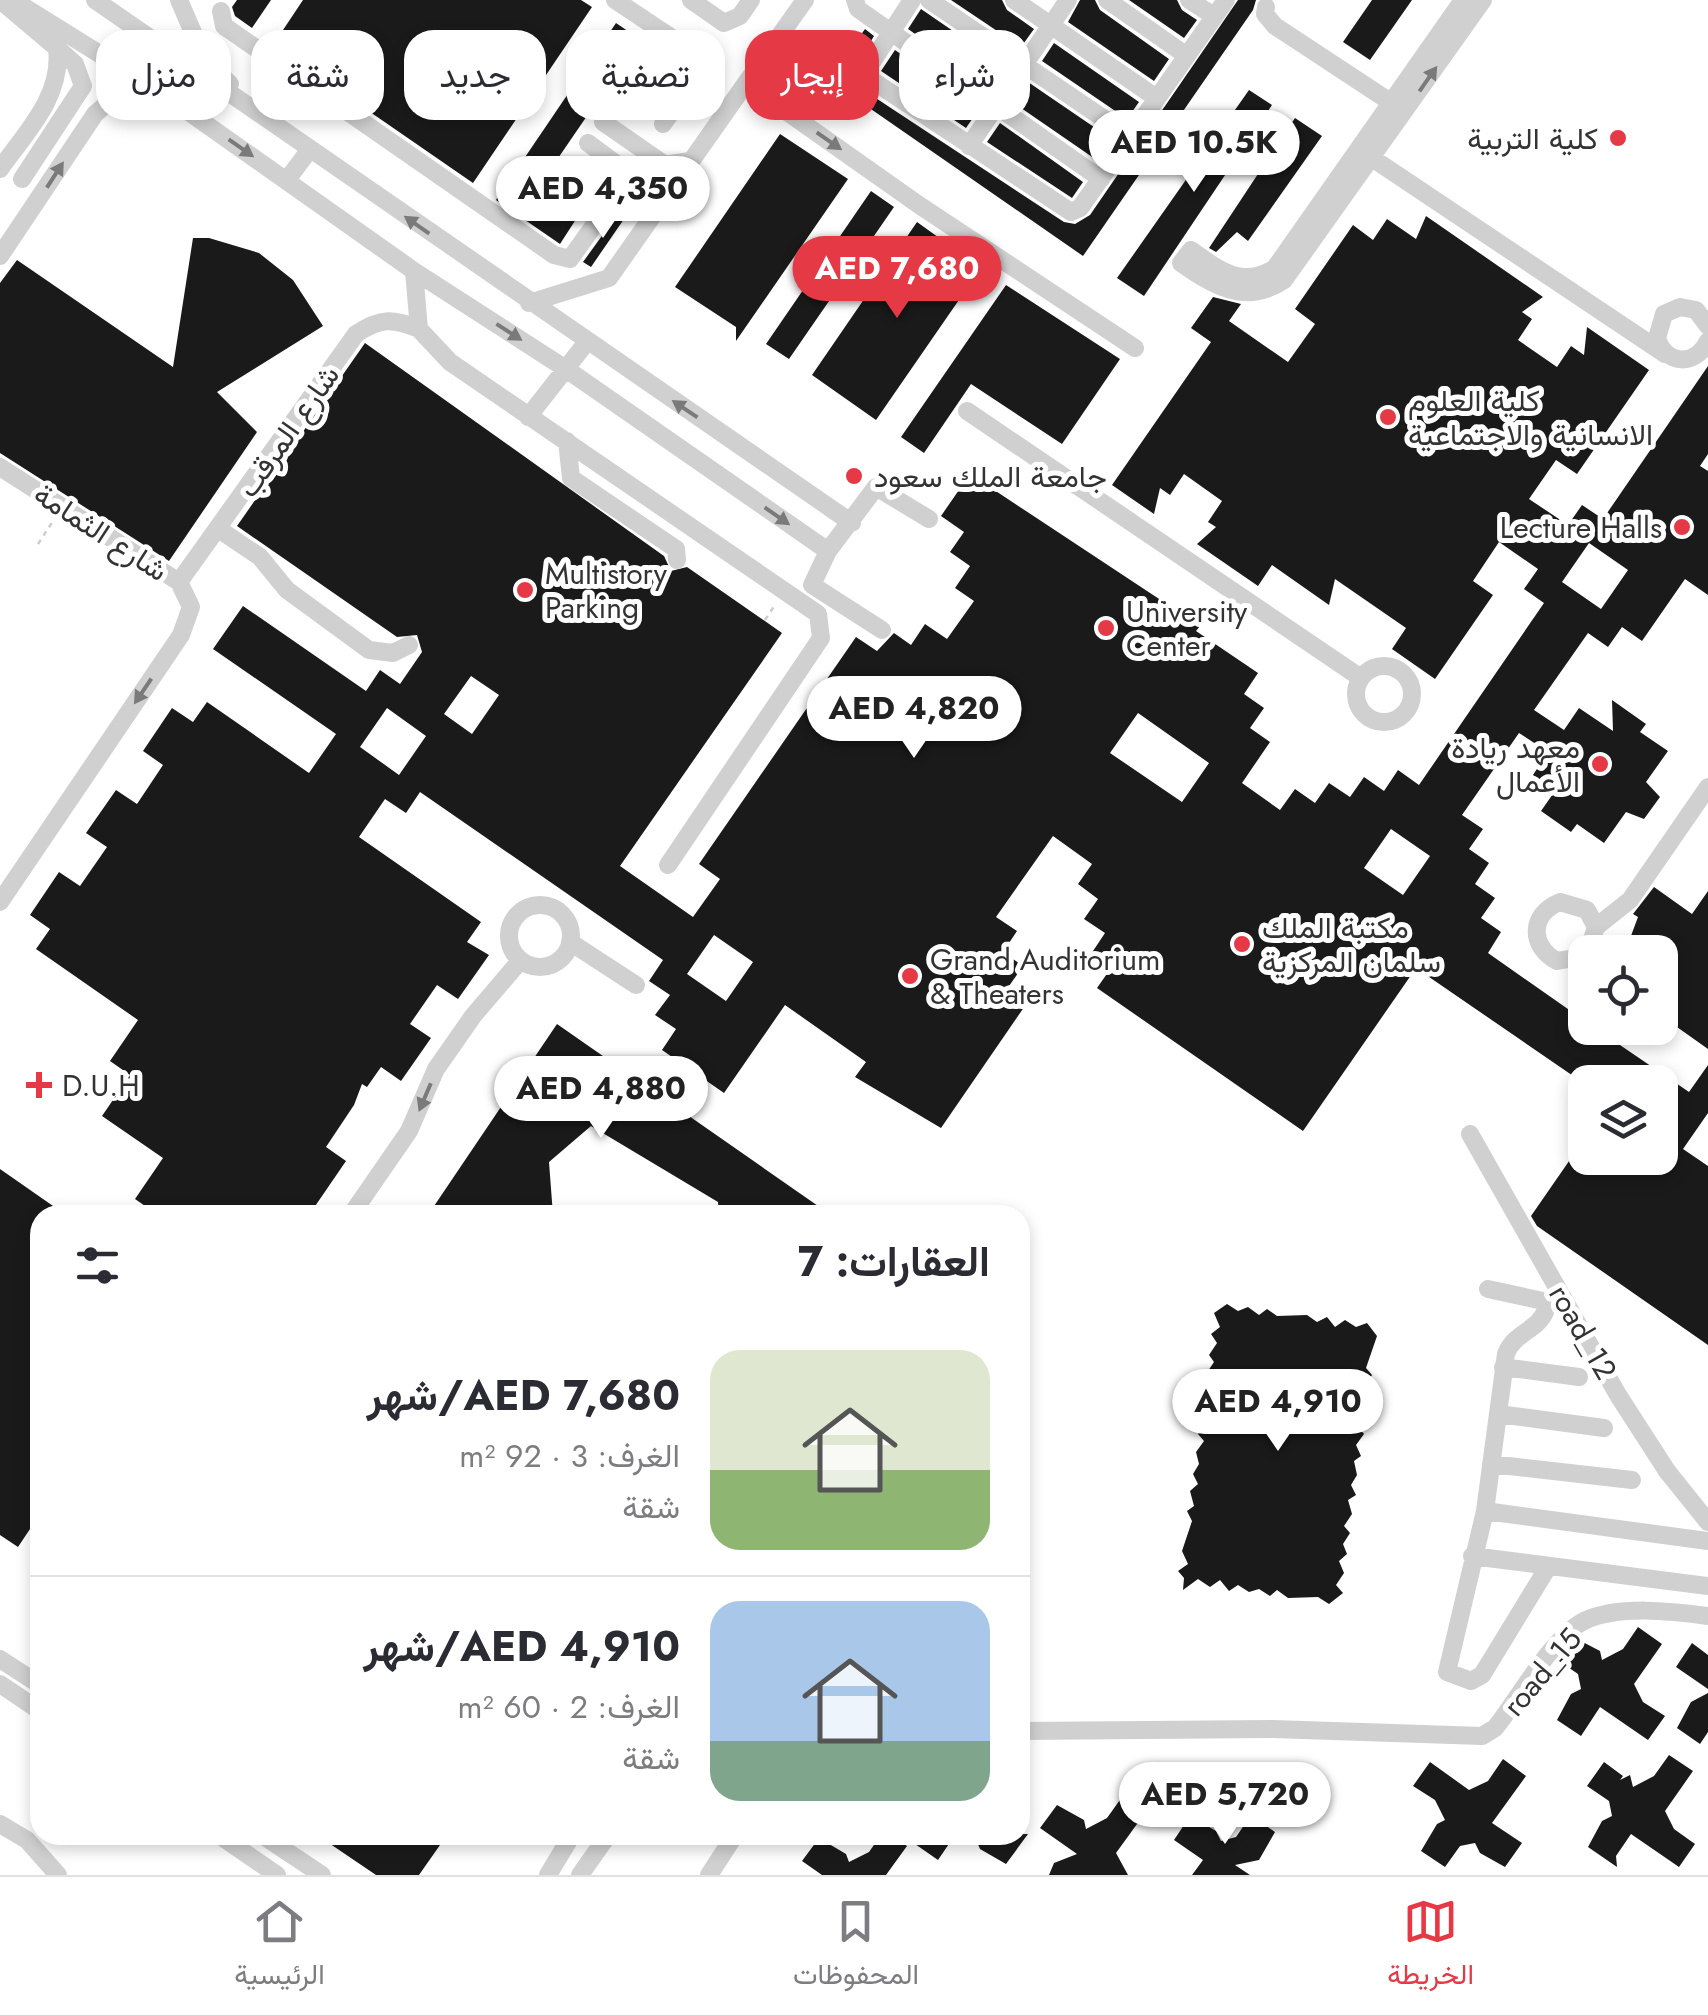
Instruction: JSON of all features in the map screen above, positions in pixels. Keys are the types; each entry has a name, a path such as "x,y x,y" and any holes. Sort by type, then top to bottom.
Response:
{"street":[{"path":"0,0 76,64 84,86 22,180"},
{"path":"13,0 96,51"},
{"path":"95,0 251,108"},
{"path":"179,0 204,58 251,106"},
{"path":"615,0 699,56 700,72 664,124"},
{"path":"692,0 724,23 740,16 751,0"},
{"path":"784,30 805,0"},
{"path":"855,0 858,9 899,35"},
{"path":"912,0 868,68 867,78 1071,212 1080,208 1102,178 1128,135 1226,0"},
{"path":"929,0 975,30"},
{"path":"1014,0 1155,97"},
{"path":"1030,54 1068,0"},
{"path":"1107,0 1187,56"},
{"path":"1189,0 1214,16"},
{"path":"1186,257 1246,279 1268,273 1281,263 1366,154 1464,0"},
{"path":"1398,107 1483,0"},
{"path":"1266,7 1265,14 1275,26 1398,107"},
{"path":"220,10 224,26 554,255 570,259 614,199"},
{"path":"0,169 53,93 60,70 57,48"},
{"path":"1030,66 1128,135"},
{"path":"529,303 610,278 745,84"},
{"path":"0,256 96,113"},
{"path":"201,120 414,270 566,369 828,551"},
{"path":"268,120 852,523"},
{"path":"800,120 1135,348"},
{"path":"968,146 986,120"},
{"path":"1017,120 1102,178"},
{"path":"603,122 664,165 690,161"},
{"path":"588,143 654,192 656,210"},
{"path":"287,180 310,149"},
{"path":"1366,154 1665,354 1690,359 1708,341"},
{"path":"414,270 419,329 450,362 818,614 822,638 668,865"},
{"path":"1665,354 1657,329 1672,310 1696,310 1708,326"},
{"name":"شارع المرقب","path":"178,582 220,530 356,334 374,322 394,319 419,329"},
{"path":"528,417 586,343"},
{"path":"967,411 1362,678"},
{"path":"567,442 570,478 676,549 677,560"},
{"name":"شارع الثمامة","path":"0,466 178,582 191,607 181,635 0,902"},
{"path":"882,630 812,585 828,551 876,487 929,519"},
{"path":"220,530 260,557 287,590 369,650 393,653 410,644"},
{"path":"1593,935 1596,927 1630,900 1708,786"},
{"path":"1568,962 1548,956 1536,940 1538,920 1551,906 1570,902 1587,910 1596,927"},
{"path":"533,906 561,913 570,942 567,952 550,966 520,961 510,944 511,924 533,906"},
{"path":"570,942 636,985"},
{"path":"358,1205 409,1131 436,1069 473,1016 520,961"},
{"name":"road_12","path":"1470,1134 1636,1424 1682,1493 1708,1522"},
{"path":"1488,1289 1533,1296 1546,1309 1539,1324 1510,1342 1503,1368 1485,1511 1445,1667 1452,1676 1471,1681 1482,1675 1548,1567"},
{"path":"1503,1368 1579,1377"},
{"path":"1498,1414 1604,1428"},
{"path":"1491,1464 1632,1480"},
{"path":"1485,1511 1708,1542"},
{"path":"1472,1556 1708,1586"},
{"name":"road_15","path":"1030,1731 1273,1729 1482,1736 1494,1728 1563,1638 1585,1621 1634,1612 1708,1616"},
{"path":"0,1659 30,1679"},
{"path":"0,1684 30,1701"},
{"path":"0,1824 30,1843"},
{"path":"31,1845 58,1875"},
{"path":"234,1845 277,1875"},
{"path":"277,1845 322,1875"},
{"path":"548,1875 566,1845"},
{"path":"580,1875 601,1845"},
{"path":"709,1875 728,1845"}],"building":[{"path":"237,0 271,0 252,28 235,16 232,7"},
{"path":"303,0 581,0 592,7 576,30 566,30 566,45 546,75 546,30 404,30 404,120 516,120 473,183 382,120 384,30 283,30"},
{"path":"951,0 1002,0 1007,10 1034,29 1030,35 1030,30 996,30"},
{"path":"1080,0 1095,0 1100,10 1169,59 1154,81 1068,22"},
{"path":"1129,0 1177,0 1182,10 1197,20 1184,38"},
{"path":"1238,0 1256,0 1253,10 1083,256 879,115 879,100 899,113 899,120 909,120 1064,222 1075,224 1090,215"},
{"path":"1372,0 1412,0 1370,60 1343,42"},
{"path":"921,9 952,30 909,30"},
{"path":"1054,43 1139,102 1127,119 1042,61"},
{"path":"895,50 899,53 899,83 881,71"},
{"path":"1030,83 1113,140 1098,161 1030,114"},
{"path":"1249,90 1272,105 1144,296 1117,278"},
{"path":"566,97 566,120 584,120 552,167 591,196 560,244 496,200"},
{"path":"1295,118 1322,136 1248,241 1237,232 1216,252 1209,248"},
{"path":"954,120 971,120 966,128"},
{"path":"1000,123 1083,182 1072,198 987,142"},
{"path":"780,134 848,179 736,341 736,327 675,287"},
{"path":"871,191 894,207 789,359 766,344"},
{"path":"617,215 624,219 591,267 583,262"},
{"path":"1426,216 1543,297 1522,312 1532,319 1518,340 1557,367 1571,346 1584,355 1587,327 1649,370 1577,474 1556,460 1529,499 1568,525 1582,505 1603,519 1708,366 1708,454 1700,466 1708,471 1708,595 1685,579 1642,641 1622,627 1608,647 1588,633 1534,710 1564,730 1579,708 1613,731 1612,700 1646,724 1640,732 1668,751 1646,782 1660,797 1644,819 1626,812 1604,843 1577,824 1571,832 1541,811 1555,791 1533,775 1548,752 1519,733 1462,815 1483,829 1469,849 1489,863 1475,884 1495,898 1481,918 1501,932 1488,953 1568,1009 1568,1045 1620,1045 1649,1065 1568,1065 1568,1072 1416,968 1303,1131 1097,988 1111,968 1091,954 1105,933 1084,919 1098,899 1078,884 1092,864 1053,836 996,917 1017,931 1003,952 1023,966 1009,986 1029,1000 941,1128 855,1077 866,1062 785,1005 724,1093 662,1050 676,1029 655,1015 670,995 649,981 663,960 420,792 406,813 385,799 359,837 481,922 467,942 489,955 458,999 437,985 410,1024 431,1038 401,1081 381,1067 367,1087 362,1084 354,1105 326,1147 346,1161 316,1205 144,1205 135,1199 163,1158 102,1116 130,1075 110,1061 138,1020 36,949 50,929 30,915 59,872 80,886 107,847 86,833 116,790 137,804 163,765 143,751 172,708 193,722 207,702 309,773 336,734 213,649 243,606 366,691 380,670 400,684 422,652 417,635 397,637 237,526 365,343 664,556 671,571 687,567 782,633 620,866 693,917 720,879 699,864 856,637 877,651 894,633 911,645 925,624 947,639 974,601 955,588 970,566 950,552 964,532 941,516 970,474 1200,626 1196,631 1258,673 1244,694 1264,708 1250,728 1270,742 1242,783 1280,810 1295,789 1315,803 1329,783 1350,797 1364,777 1384,791 1398,770 1419,785 1544,603 1524,589 1538,569 1499,542 1473,581 1493,595 1435,679 1392,649 1406,628 1335,579 1329,605 1272,565 1258,586 1197,544 1216,527 1208,522 1222,501 1184,474 1170,495 1160,488 1154,514 1112,485 1211,342 1191,328 1213,297 1241,304 1229,321 1288,362 1315,324 1295,309 1353,225 1373,240 1387,219 1416,239","holes":["1589,543 1628,570 1601,609 1562,582","471,676 499,695 472,734 444,714","387,708 426,736 399,775 360,747","1138,713 1209,763 1182,802 1110,753","1391,829 1430,856 1403,895 1364,868","714,935 753,962 726,1001 687,974"]},
{"path":"917,222 981,268 876,420 812,375"},
{"path":"193,238 209,238 259,253 293,280 323,326 217,392 257,432 169,561 0,453 0,283 17,260 173,367"},
{"path":"1006,285 1120,359 1062,444 971,384 924,453 901,437"},
{"path":"1654,887 1692,914 1708,891 1708,1049 1678,1028 1678,935 1631,935 1638,917 1633,914"},
{"path":"557,1024 817,1205 718,1205 591,1126 549,1162 552,1205 435,1205"},
{"path":"1708,1065 1708,1113 1683,1149 1708,1166 1708,1345 1537,1226 1531,1216 1568,1163 1568,1175 1678,1175 1678,1085 1689,1092"},
{"path":"0,1169 52,1205 30,1205 30,1529 18,1547 0,1535"},
{"path":"1227,1304 1238,1311 1248,1307 1259,1315 1267,1309 1277,1316 1307,1315 1317,1322 1327,1317 1335,1327 1345,1320 1356,1327 1367,1323 1377,1336 1366,1368 1372,1375 1363,1388 1370,1396 1359,1404 1366,1415 1358,1427 1364,1434 1356,1445 1361,1456 1354,1461 1357,1475 1351,1485 1356,1495 1348,1500 1352,1514 1344,1526 1350,1533 1343,1544 1347,1554 1339,1561 1344,1573 1336,1585 1343,1593 1329,1604 1318,1597 1288,1598 1277,1590 1270,1596 1259,1589 1249,1592 1238,1585 1229,1591 1220,1580 1210,1587 1198,1579 1183,1590 1184,1578 1178,1571 1188,1564 1182,1551 1192,1521 1187,1511 1194,1506 1190,1491 1198,1484 1193,1474 1199,1464 1196,1452 1204,1441 1198,1434 1205,1423 1201,1414 1209,1402 1203,1394 1212,1382 1206,1374 1214,1362 1209,1355 1217,1343 1211,1334 1220,1327 1214,1313"},
{"path":"1638,1627 1662,1644 1634,1684 1643,1702 1665,1716 1648,1740 1600,1707 1581,1736 1557,1720 1571,1694 1581,1689 1578,1674 1559,1661 1579,1640 1600,1651 1602,1660 1623,1649"},
{"path":"1692,1643 1708,1655 1708,1689 1676,1667"},
{"path":"1708,1693 1708,1732 1700,1744 1677,1728 1691,1702"},
{"path":"1669,1755 1693,1771 1665,1811 1674,1829 1695,1844 1679,1867 1631,1834 1616,1856 1617,1867 1588,1847 1602,1821 1612,1816 1609,1801 1587,1786 1604,1762 1623,1776 1620,1780 1630,1775 1633,1787 1654,1776"},
{"path":"1503,1759 1526,1776 1492,1823 1522,1843 1505,1867 1480,1853 1475,1843 1460,1846 1445,1867 1421,1851 1437,1824 1445,1820 1435,1800 1413,1786 1430,1762 1469,1790 1488,1781"},
{"path":"1122,1797 1145,1813 1116,1853 1128,1875 1049,1875 1054,1863 1077,1854 1040,1828 1057,1805 1084,1820 1086,1829 1107,1818"},
{"path":"1251,1815 1275,1832 1259,1860 1235,1865 1250,1875 1192,1875 1203,1860 1174,1840 1190,1816 1216,1831 1221,1841 1236,1837"},
{"path":"332,1845 440,1845 419,1875 376,1875"},
{"path":"814,1845 831,1845 846,1854 849,1862 869,1852 874,1845 907,1846 886,1875 822,1875 802,1861"},
{"path":"916,1845 948,1845 938,1860"},
{"path":"978,1845 1020,1845 1006,1864"}],"place":[{"name":"كلية التربية","path":"1618,138"},
{"name":"كلية العلوم الانسانية والاجتماعية","path":"1388,417"},
{"name":"جامعة الملك سعود","path":"854,476"},
{"name":"Lecture Halls","path":"1682,527"},
{"name":"Multistory Parking","path":"525,590"},
{"name":"University Center","path":"1106,628"},
{"name":"معهد ريادة الأعمال","path":"1600,764"},
{"name":"مكتبة الملك سلمان المركزية","path":"1242,944"},
{"name":"Grand Auditorium & Theaters","path":"910,976"},
{"name":"D.U.H","path":"39,1085"}]}
